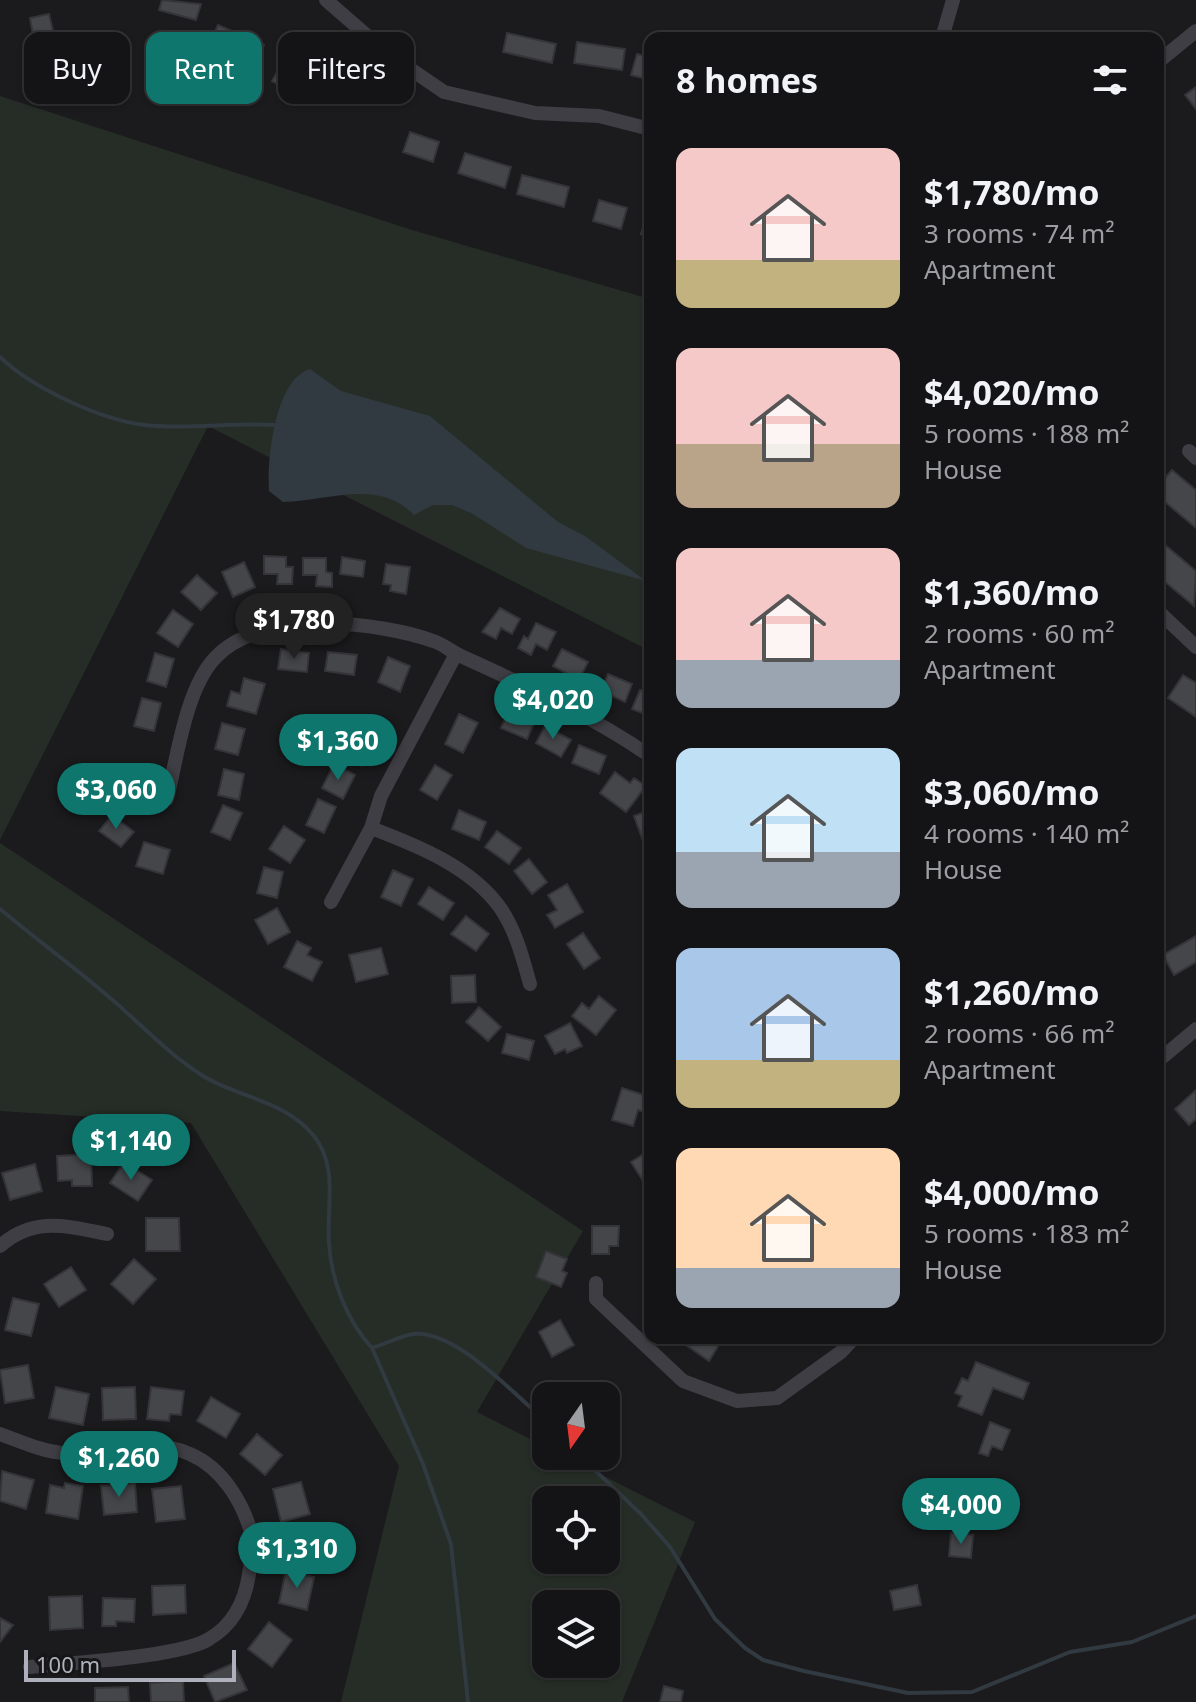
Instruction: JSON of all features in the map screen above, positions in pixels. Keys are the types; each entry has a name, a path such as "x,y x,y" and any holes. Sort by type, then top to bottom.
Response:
{"street":[{"path":"326,0 387,53 444,92 535,113 599,116 644,127"},
{"path":"944,32 953,0"},
{"path":"1164,57 1196,31"},
{"path":"1164,617 1196,647"},
{"path":"167,799 194,694 214,658 231,645 262,632 314,623 412,635 440,643 456,654 620,735 644,752"},
{"path":"331,902 371,828 381,796 456,654"},
{"path":"371,828 440,858 487,893 502,910 512,931 530,984"},
{"path":"1164,1056 1196,1029"},
{"path":"0,1246 18,1233 44,1223 107,1234"},
{"path":"596,1283 596,1299 683,1381 737,1401 777,1398 848,1344"},
{"path":"0,1434 62,1453 131,1449 180,1450 193,1454 216,1472 243,1504 253,1539 241,1605 230,1621 209,1639 126,1657 30,1667"}],"shaded area":[{"path":"0,96 412,230 644,297 644,648 208,426 0,840"},
{"path":"310,369 341,391 430,416 558,522 585,536 644,580 526,548 471,513 452,505 433,505 414,515 385,497 369,494 283,502 269,491 272,441 281,404 298,376"},
{"path":"0,843 583,1231 477,1412 532,1440 532,1470 592,1470 695,1522 622,1702 341,1702 399,1466 191,1123 0,1111"}],"building":[{"path":"162,0 201,4 196,20 159,10"},
{"path":"49,14 53,31 32,32 30,18"},
{"path":"218,25 234,32 215,32"},
{"path":"507,33 556,44 552,63 503,52"},
{"path":"577,42 625,49 622,70 574,63"},
{"path":"637,54 644,56 644,78 631,75"},
{"path":"278,70 278,84 272,81"},
{"path":"1196,87 1196,109 1185,95"},
{"path":"410,132 439,142 433,162 403,152"},
{"path":"465,153 511,167 505,188 458,173"},
{"path":"522,175 569,187 564,207 517,194"},
{"path":"599,200 627,208 621,229 593,221"},
{"path":"1172,470 1196,490 1196,528 1164,501 1164,479"},
{"path":"1164,544 1196,571 1194,606 1164,581"},
{"path":"264,556 286,557 286,567 293,567 292,584 277,584 278,574 264,574"},
{"path":"342,557 365,561 363,577 340,574"},
{"path":"303,558 326,558 326,572 332,573 332,587 316,586 317,575 303,575"},
{"path":"244,562 255,587 233,597 222,572"},
{"path":"386,564 410,567 406,594 390,591 391,585 383,584"},
{"path":"197,575 217,593 201,610 181,592"},
{"path":"500,608 520,619 512,634 501,628 496,639 482,632"},
{"path":"173,610 193,624 178,647 157,633"},
{"path":"536,623 556,632 547,650 536,644 531,655 518,648 524,636 528,639"},
{"path":"281,649 309,653 307,672 278,669"},
{"path":"562,649 588,662 579,680 553,666"},
{"path":"328,652 357,655 354,675 325,671"},
{"path":"155,653 174,659 166,687 147,681"},
{"path":"388,657 410,666 400,692 378,682"},
{"path":"608,674 632,684 625,702 601,691"},
{"path":"1183,675 1196,683 1196,717 1168,698"},
{"path":"244,678 265,684 256,714 227,706 231,691 240,694"},
{"path":"640,690 644,692 644,714 632,709"},
{"path":"142,698 161,703 154,731 134,726"},
{"path":"509,710 535,721 527,739 501,728"},
{"path":"459,714 478,723 463,753 445,744"},
{"path":"222,723 245,729 238,755 215,749"},
{"path":"545,726 571,740 561,757 536,743"},
{"path":"358,730 376,740 362,766 344,756"},
{"path":"579,745 606,756 599,774 572,763"},
{"path":"334,764 355,775 343,799 322,788"},
{"path":"435,765 452,775 437,800 420,790"},
{"path":"224,769 244,774 239,800 218,795"},
{"path":"615,772 630,783 634,778 644,785 626,812 600,793"},
{"path":"112,774 115,803 95,805 92,776"},
{"path":"318,799 336,807 324,833 306,825"},
{"path":"223,805 242,813 230,840 211,832"},
{"path":"459,810 486,822 479,840 452,829"},
{"path":"644,812 644,843 634,816"},
{"path":"112,815 134,832 121,847 99,831"},
{"path":"284,826 305,840 290,863 269,849"},
{"path":"497,831 521,848 509,864 485,847"},
{"path":"144,842 170,850 163,874 136,866"},
{"path":"529,859 547,882 532,894 514,871"},
{"path":"264,867 283,872 277,898 257,893"},
{"path":"393,870 413,879 401,906 381,897"},
{"path":"567,884 583,912 555,928 547,915 557,910 548,895"},
{"path":"429,887 454,903 443,920 418,904"},
{"path":"277,908 290,932 268,944 255,920"},
{"path":"466,916 489,934 476,951 451,934"},
{"path":"583,933 600,958 584,969 567,944"},
{"path":"1196,936 1196,962 1174,975 1164,954"},
{"path":"297,941 311,948 307,955 322,962 312,981 284,967"},
{"path":"381,948 388,974 356,982 349,955"},
{"path":"475,975 476,1002 452,1003 451,976"},
{"path":"599,996 616,1010 596,1035 572,1016 582,1003 589,1009"},
{"path":"479,1007 501,1027 488,1041 466,1022"},
{"path":"570,1023 582,1046 567,1053 565,1049 555,1054 545,1036"},
{"path":"507,1034 534,1041 529,1060 502,1053"},
{"path":"622,1088 644,1095 644,1112 638,1110 633,1126 612,1120"},
{"path":"1196,1090 1196,1119 1189,1125 1175,1109"},
{"path":"91,1154 92,1186 72,1186 72,1180 58,1181 57,1156"},
{"path":"644,1154 644,1182 631,1162"},
{"path":"124,1162 152,1180 138,1201 110,1183"},
{"path":"35,1164 42,1191 10,1200 2,1173"},
{"path":"146,1218 179,1218 180,1251 146,1251"},
{"path":"592,1226 619,1226 618,1246 609,1246 609,1254 592,1254"},
{"path":"546,1251 567,1259 562,1271 567,1273 561,1287 536,1277"},
{"path":"134,1259 156,1279 133,1304 111,1284"},
{"path":"71,1267 86,1290 59,1307 44,1284"},
{"path":"13,1298 39,1304 31,1336 5,1330"},
{"path":"560,1320 574,1345 552,1357 539,1332"},
{"path":"687,1344 719,1344 709,1361"},
{"path":"976,1362 1029,1383 1023,1399 993,1388 982,1415 958,1406 962,1396 955,1393 962,1378 968,1381"},
{"path":"28,1365 34,1398 5,1403 0,1370"},
{"path":"56,1387 89,1394 83,1425 49,1418"},
{"path":"135,1387 136,1419 103,1420 102,1388"},
{"path":"151,1387 184,1391 181,1415 170,1414 169,1421 147,1419"},
{"path":"211,1397 240,1414 226,1438 197,1421"},
{"path":"990,1422 1010,1430 1002,1450 992,1446 988,1456 979,1453"},
{"path":"257,1434 282,1455 265,1475 240,1454"},
{"path":"2,1471 34,1480 26,1509 0,1501"},
{"path":"301,1482 310,1514 281,1522 273,1489"},
{"path":"65,1483 83,1486 78,1519 46,1513 50,1485 64,1488"},
{"path":"135,1483 137,1512 104,1515 101,1486"},
{"path":"181,1486 185,1519 156,1522 152,1489"},
{"path":"951,1533 973,1535 971,1558 949,1556"},
{"path":"286,1571 314,1577 307,1610 279,1603"},
{"path":"185,1585 186,1613 153,1615 152,1586"},
{"path":"917,1585 921,1605 894,1610 890,1591"},
{"path":"82,1596 83,1628 50,1630 49,1597"},
{"path":"103,1598 135,1599 134,1622 116,1621 116,1626 102,1626"},
{"path":"0,1618 13,1625 0,1642"},
{"path":"269,1622 292,1640 272,1667 248,1649"},
{"path":"234,1663 247,1690 215,1702 204,1676"},
{"path":"183,1681 184,1702 151,1702 150,1683"},
{"path":"664,1686 683,1691 681,1702 660,1702"},
{"path":"128,1687 129,1702 95,1702 95,1688"}],"waterway":[{"path":"0,357 48,391 127,422 177,427 275,425"},
{"path":"0,909 190,1067 217,1083 276,1107 302,1124 322,1148 329,1174 330,1257 337,1285 348,1313 372,1348 423,1464 451,1544 468,1702"},
{"path":"372,1348 413,1334 448,1342 484,1366 532,1409"},
{"path":"595,1470 670,1547 715,1619 745,1648 763,1660 804,1671 908,1693 972,1692 1070,1652 1132,1642 1196,1616"}]}
